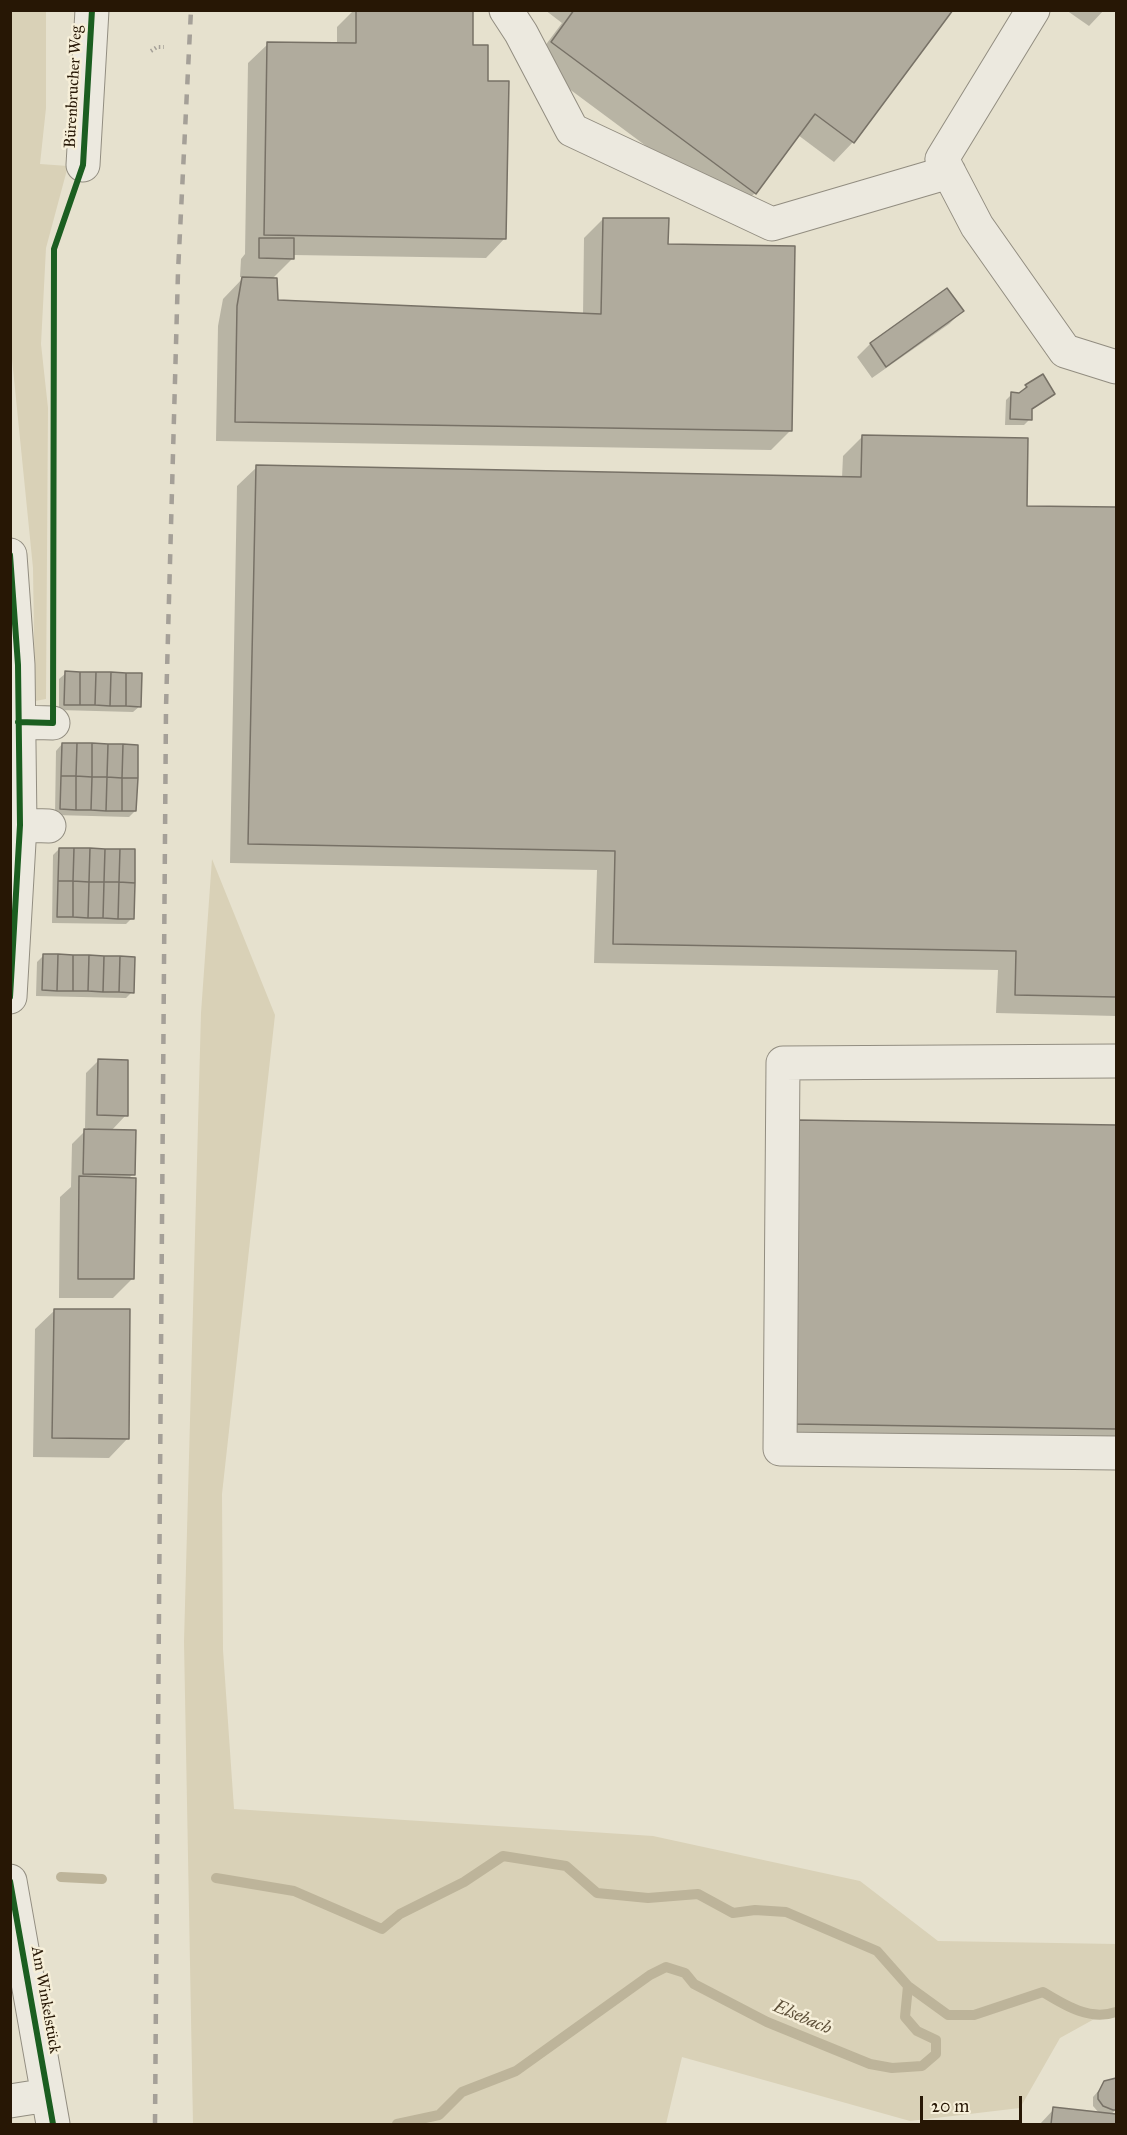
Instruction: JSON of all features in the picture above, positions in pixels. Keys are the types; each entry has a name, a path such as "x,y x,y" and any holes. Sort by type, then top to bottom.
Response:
{"street":[{"name":"Bürenbrucher Weg","path":"83,165 92,10"},
{"path":"506,10 521,33 572,130 772,224 949,172"},
{"path":"1034,10 942,159 977,226 1065,351 1116,367"},
{"path":"10,555 18,722 34,826 10,998"},
{"path":"18,722 53,723"},
{"path":"1116,1061 783,1063 780,1449 1116,1453"},
{"name":"Am Winkelstück","path":"10,1881 51,2110"},
{"path":"10,2101 51,2110"}],"path":[{"path":"150,51 156,47 164,47"},
{"path":"53,652 54,249 83,165"}],"shaded area":[{"path":"12,11 46,11 46,108 40,164 68,166 46,248 41,344 48,408 46,699 35,701 33,568 10,339"},
{"path":"212,859 275,1015 222,1494 223,1650 234,1809 653,1836 860,1881 938,1941 1116,1944 1116,2007 1060,2038 1020,2108 910,2121 682,2057 666,2124 193,2124 184,1642 201,1013"}],"building":[{"path":"356,10 473,10 473,45 488,45 488,81 509,81 506,239 264,235 267,42 356,43"},
{"path":"574,10 953,10 854,143 815,114 756,194 551,42"},
{"path":"603,218 669,218 668,244 795,246 792,431 235,422 237,306 242,277 277,278 278,300 601,314"},
{"path":"259,238 294,238 294,259 259,258"},
{"path":"947,288 964,311 886,367 870,343"},
{"path":"1043,374 1055,394 1032,409 1032,420 1010,419 1011,392 1019,393 1027,387 1025,385"},
{"path":"862,435 1028,438 1027,506 1116,507 1116,997 1015,995 1016,951 613,944 615,851 248,844 256,465 861,477"},
{"path":"65,671 80,672 80,705 64,705"},
{"path":"80,672 96,672 95,705 80,705"},
{"path":"96,672 111,672 110,706 95,705"},
{"path":"111,672 126,673 126,706 110,706"},
{"path":"126,673 142,673 141,707 126,706"},
{"path":"62,743 77,743 76,776 61,776"},
{"path":"77,743 92,743 92,777 76,776"},
{"path":"92,743 108,744 107,777 92,777"},
{"path":"108,744 123,744 122,778 107,777"},
{"path":"123,744 138,745 138,778 122,778"},
{"path":"61,776 76,776 76,810 60,809"},
{"path":"76,776 92,777 91,810 76,810"},
{"path":"92,777 107,777 106,811 91,810"},
{"path":"107,777 122,778 122,811 106,811"},
{"path":"122,778 138,778 136,811 122,811"},
{"path":"59,848 74,848 73,881 58,881"},
{"path":"74,848 90,848 89,882 73,881"},
{"path":"90,848 105,849 104,882 89,882"},
{"path":"105,849 120,849 119,882 104,882"},
{"path":"120,849 135,849 135,883 119,882"},
{"path":"58,881 73,881 73,917 57,917"},
{"path":"73,881 89,882 88,918 73,917"},
{"path":"89,882 104,882 103,918 88,918"},
{"path":"104,882 119,882 118,919 103,918"},
{"path":"119,882 135,883 134,919 118,919"},
{"path":"43,954 58,954 57,991 42,990"},
{"path":"58,954 73,955 73,991 57,991"},
{"path":"73,955 89,955 88,991 73,991"},
{"path":"89,955 104,956 103,992 88,991"},
{"path":"104,956 120,956 119,992 103,992"},
{"path":"120,956 135,957 134,993 119,992"},
{"path":"98,1059 128,1060 128,1116 97,1115"},
{"path":"798,1120 1116,1125 1116,1429 793,1424"},
{"path":"84,1129 136,1130 135,1175 83,1174"},
{"path":"79,1176 136,1178 134,1279 78,1279"},
{"path":"54,1309 130,1309 129,1439 52,1438"},
{"path":"1116,2078 1116,2110 1113,2110 1103,2106 1098,2099 1098,2093 1104,2081"},
{"path":"1053,2107 1116,2114 1116,2124 1051,2124"}],"waterway":[{"path":"216,1878 294,1891 382,1929 400,1914 464,1882 503,1856 566,1866 597,1893 648,1898 698,1894 733,1913 755,1910 786,1912 877,1951 908,1986"},
{"path":"61,1877 102,1879"},
{"name":"Elsebach","path":"397,2124 439,2115 462,2092 516,2071 650,1975 666,1967 685,1973 694,1984 767,2022 870,2064 892,2068 922,2066 936,2054 936,2040 917,2031 905,2017 908,1986 948,2015 974,2015 1043,1992 1078,2011 1097,2015 1116,2012"}],"railway":[{"path":"155,2124 166,708 178,272 191,10"}],"cycle path":[{"path":"18,722 53,723 54,249 83,165 92,10"},
{"path":"10,555 18,665 20,825 10,997"},
{"path":"10,1881 53,2124"}]}
